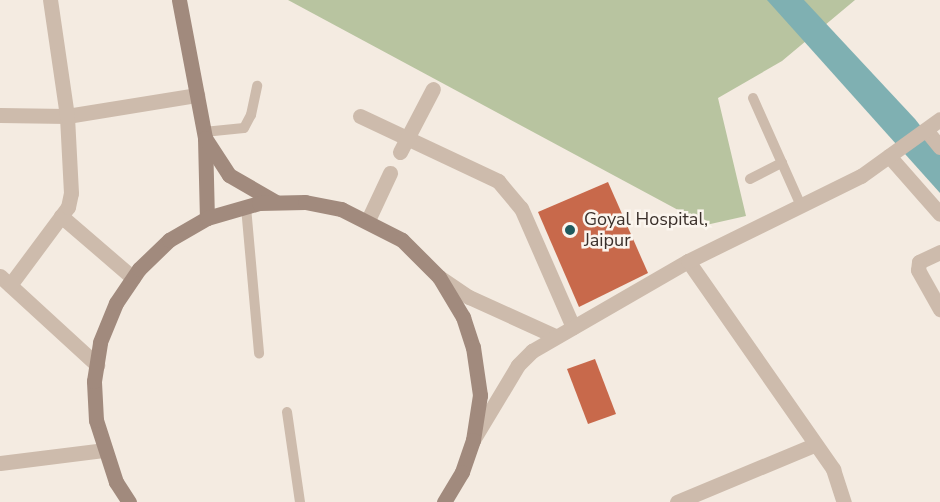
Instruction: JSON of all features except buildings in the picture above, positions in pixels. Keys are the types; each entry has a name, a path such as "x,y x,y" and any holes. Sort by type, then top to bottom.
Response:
{"main road":[{"path":"179,0 204,135 207,218"},
{"path":"204,135 229,176 278,203"},
{"path":"129,502 116,482 96,420 97,365 100,342 116,303 133,278 169,240 207,218 246,207 278,203 314,204 368,220 402,240 439,277 463,317 473,347 480,395 473,440 462,471 444,502"}],"street":[{"path":"51,0 68,116 71,193 61,216 5,280 97,365"},
{"path":"400,152 433,89"},
{"path":"0,115 68,116 197,95"},
{"path":"360,116 498,181 521,208 573,327"},
{"path":"473,440 518,365 555,336 688,261 861,176 934,124 940,147"},
{"path":"891,154 940,214"},
{"path":"368,220 390,173"},
{"path":"61,216 133,278"},
{"path":"940,252 919,262 918,270 940,309"},
{"path":"688,261 814,445 833,469 844,502"},
{"path":"439,277 469,297 555,336"},
{"path":"677,502 814,445"},
{"path":"0,463 105,450"}],"lane":[{"path":"204,135 244,128 251,115 257,86"},
{"path":"753,98 801,206"},
{"path":"750,179 782,163"},
{"path":"246,207 259,353"},
{"path":"287,412 300,502"}],"green space":[{"path":"288,0 855,0 782,61 718,98 746,216 706,225"}],"water":[{"path":"767,0 804,0 915,119 940,151 940,193"}],"place":[{"name":"Goyal Hospital, Jaipur","path":"570,230"}]}
